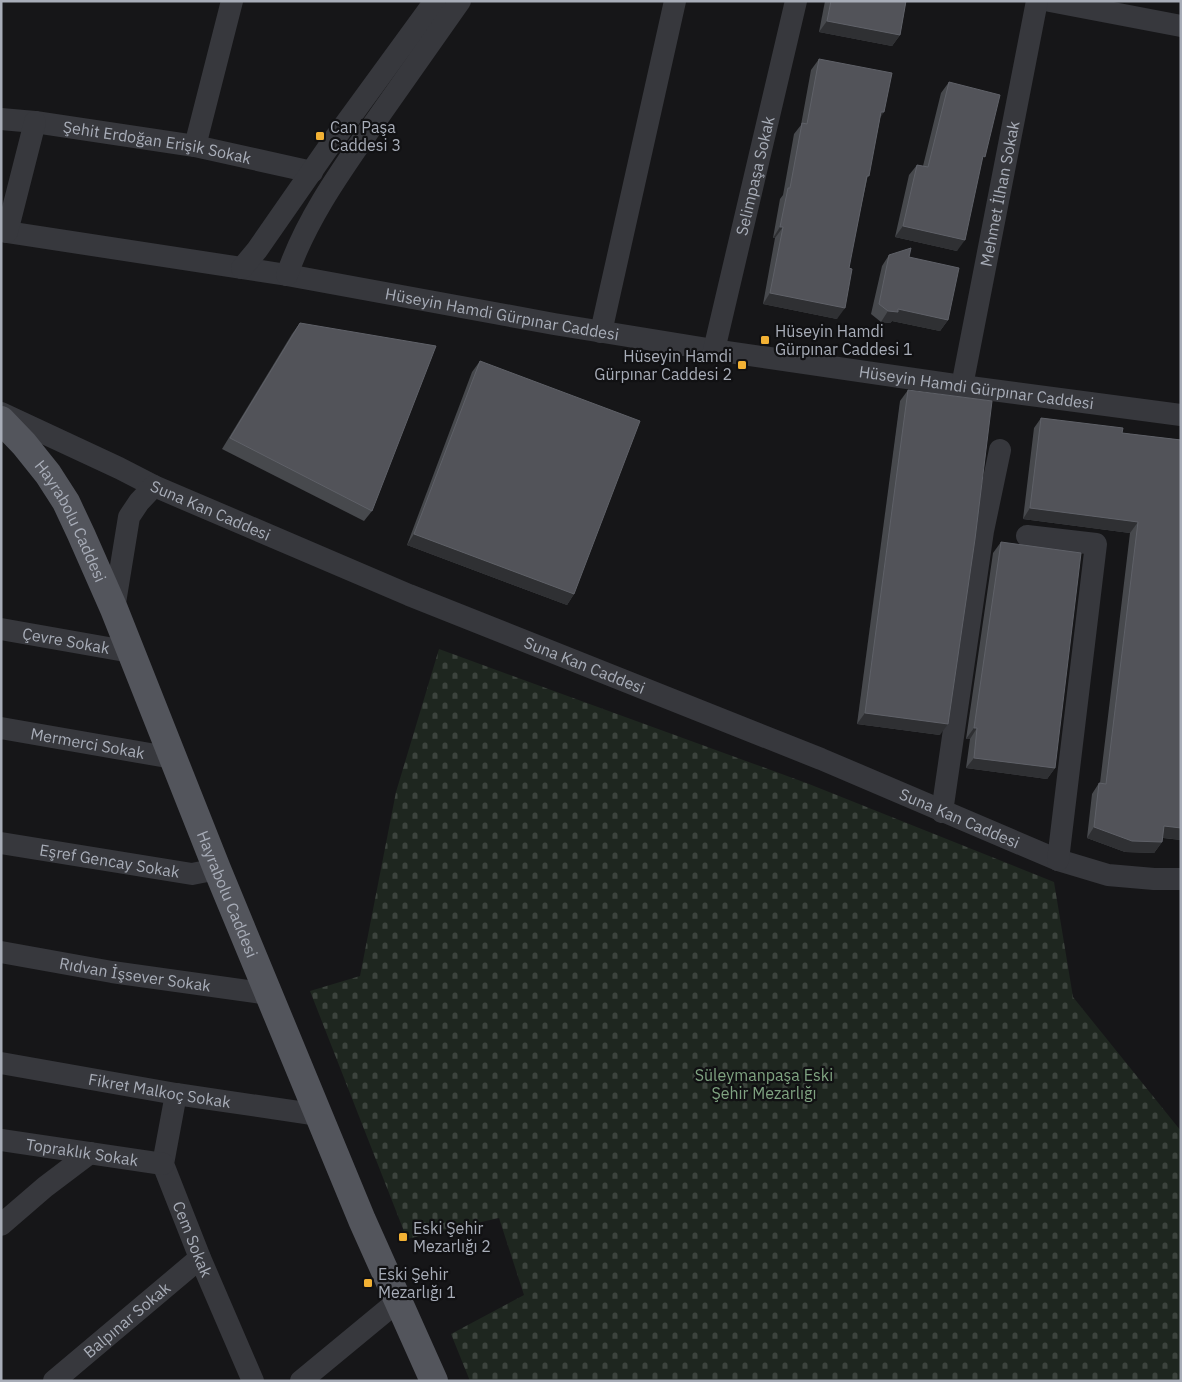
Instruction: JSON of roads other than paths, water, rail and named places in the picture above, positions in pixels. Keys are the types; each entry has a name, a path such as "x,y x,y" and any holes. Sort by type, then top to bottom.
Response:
{"main road":[{"name":"Hayrabolu Caddesi","path":"1,420 24,444 66,502 114,609 217,869 362,1220 434,1381"}],"street":[{"path":"195,146 232,1"},
{"path":"242,268 257,250 435,1"},
{"path":"287,274 294,254 306,230 334,183 460,1"},
{"path":"601,332 675,1"},
{"name":"Selimpaşa Sokak","path":"714,350 796,1"},
{"name":"Mehmet İlhan Sokak","path":"962,386 1037,1"},
{"path":"1050,1 1181,26"},
{"name":"Şehit Erdoğan Erişik Sokak","path":"1,119 35,122 195,146 312,172"},
{"path":"4,232 35,122"},
{"name":"Hüseyin Hamdi Gürpınar Caddesi","path":"4,232 287,274 601,332 714,350 962,386 1181,414"},
{"name":"Suna Kan Caddesi","path":"1,413 154,486 409,595 821,759 1058,860 1108,875 1154,880 1181,879"},
{"path":"942,812 982,531 1000,450"},
{"path":"114,609 129,517 139,502 154,486"},
{"path":"1027,536 1096,544 1058,860"},
{"name":"Çevre Sokak","path":"1,629 131,652"},
{"name":"Mermerci Sokak","path":"1,728 173,758"},
{"name":"Eşref Gencay Sokak","path":"1,842 192,874 217,869"},
{"name":"Rıdvan İşsever Sokak","path":"1,952 112,972 270,994"},
{"name":"Fikret Malkoç Sokak","path":"1,1063 176,1094 319,1115"},
{"path":"163,1164 176,1094"},
{"name":"Topraklık Sokak","path":"1,1140 163,1164"},
{"path":"1,1225 45,1187 90,1153"},
{"name":"Cem Sokak","path":"163,1164 252,1381"},
{"name":"Balpınar Sokak","path":"54,1381 200,1258"},
{"path":"300,1381 399,1300"}],"place":[{"name":"Can Paşa Caddesi 3","path":"320,136"},
{"name":"Hüseyin Hamdi Gürpınar Caddesi 1","path":"765,340"},
{"name":"Hüseyin Hamdi Gürpınar Caddesi 2","path":"742,365"},
{"name":"Eski Şehir Mezarlığı 2","path":"403,1237"},
{"name":"Eski Şehir Mezarlığı 1","path":"368,1283"}],"park label":[{"name":"Süleymanpaşa Eski Şehir Mezarlığı","path":"764,1084"}]}
